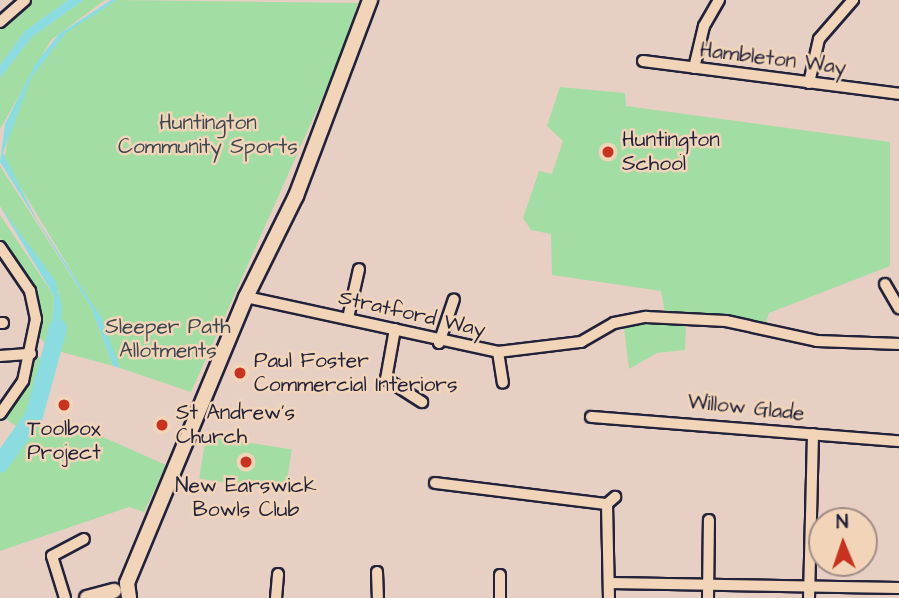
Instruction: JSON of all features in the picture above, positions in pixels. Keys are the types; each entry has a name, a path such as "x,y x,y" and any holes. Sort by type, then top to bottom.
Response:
{"street":[{"path":"0,22 25,0"},
{"path":"112,593 246,297 296,196 370,0"},
{"path":"694,68 704,26 719,0"},
{"path":"809,83 819,39 853,0"},
{"name":"Hambleton Way","path":"643,61 899,94"},
{"path":"0,247 34,300 31,354 23,381 0,414"},
{"path":"348,318 359,269"},
{"path":"885,284 899,308"},
{"name":"Stratford Way","path":"246,297 348,318 439,343 498,352 581,342 614,323 646,317 726,321 817,341 899,344"},
{"path":"439,343 454,299"},
{"path":"395,330 386,379 422,402"},
{"path":"498,352 503,383"},
{"path":"0,356 31,354"},
{"name":"Willow Glade","path":"591,417 899,441"},
{"path":"809,593 813,434"},
{"path":"435,483 611,501 609,598"},
{"path":"708,598 709,520"},
{"path":"65,598 52,556 83,539"},
{"path":"377,572 378,598"},
{"path":"276,598 278,574"},
{"path":"500,575 500,598"},
{"path":"610,583 708,584 809,593 899,588"}],"green space":[{"path":"33,0 68,0 25,31 0,65 0,30"},
{"path":"84,0 105,0 51,40 0,129 0,78 32,37"},
{"path":"117,0 358,3 336,67 191,392 120,368 84,292 4,160 12,118 31,78 66,32"},
{"path":"560,87 625,93 626,106 890,142 890,266 769,313 766,323 665,312 661,291 552,275 551,234 531,230 523,218 539,171 552,174 563,141 547,126"},
{"path":"0,166 91,307 113,366 58,351 59,292 0,206"},
{"path":"0,215 54,296 51,349 39,337 38,297 0,238"},
{"path":"653,323 686,324 685,350 657,353 629,369 624,327"},
{"path":"49,357 40,390 18,426 85,429 166,465 144,512 129,507 0,551 0,453 16,426 3,417 22,397 35,358"},
{"name":"New Earswick Bowls Club","path":"206,436 292,450 285,492 199,478"}],"water":[{"path":"68,0 84,0 32,37 0,78 0,65 25,31"},
{"path":"111,0 117,0 66,33 31,78 3,153 36,218 101,317 120,368 113,366 91,307 0,162 5,124 36,63 59,34"},
{"path":"0,206 55,280 62,306 58,351 51,349 54,296"}],"waterway":[{"path":"0,464 34,416 58,328"}],"place":[{"name":"Huntington School","path":"608,152"},
{"name":"Paul Foster Commercial Interiors","path":"240,373"},
{"name":"Toolbox Project","path":"64,405"},
{"name":"St Andrew's Church","path":"162,425"},
{"name":"New Earswick Bowls Club","path":"246,462"}],"park label":[{"name":"Huntington Community Sports","path":"208,135"},
{"name":"Sleeper Path Allotments","path":"168,339"}]}
